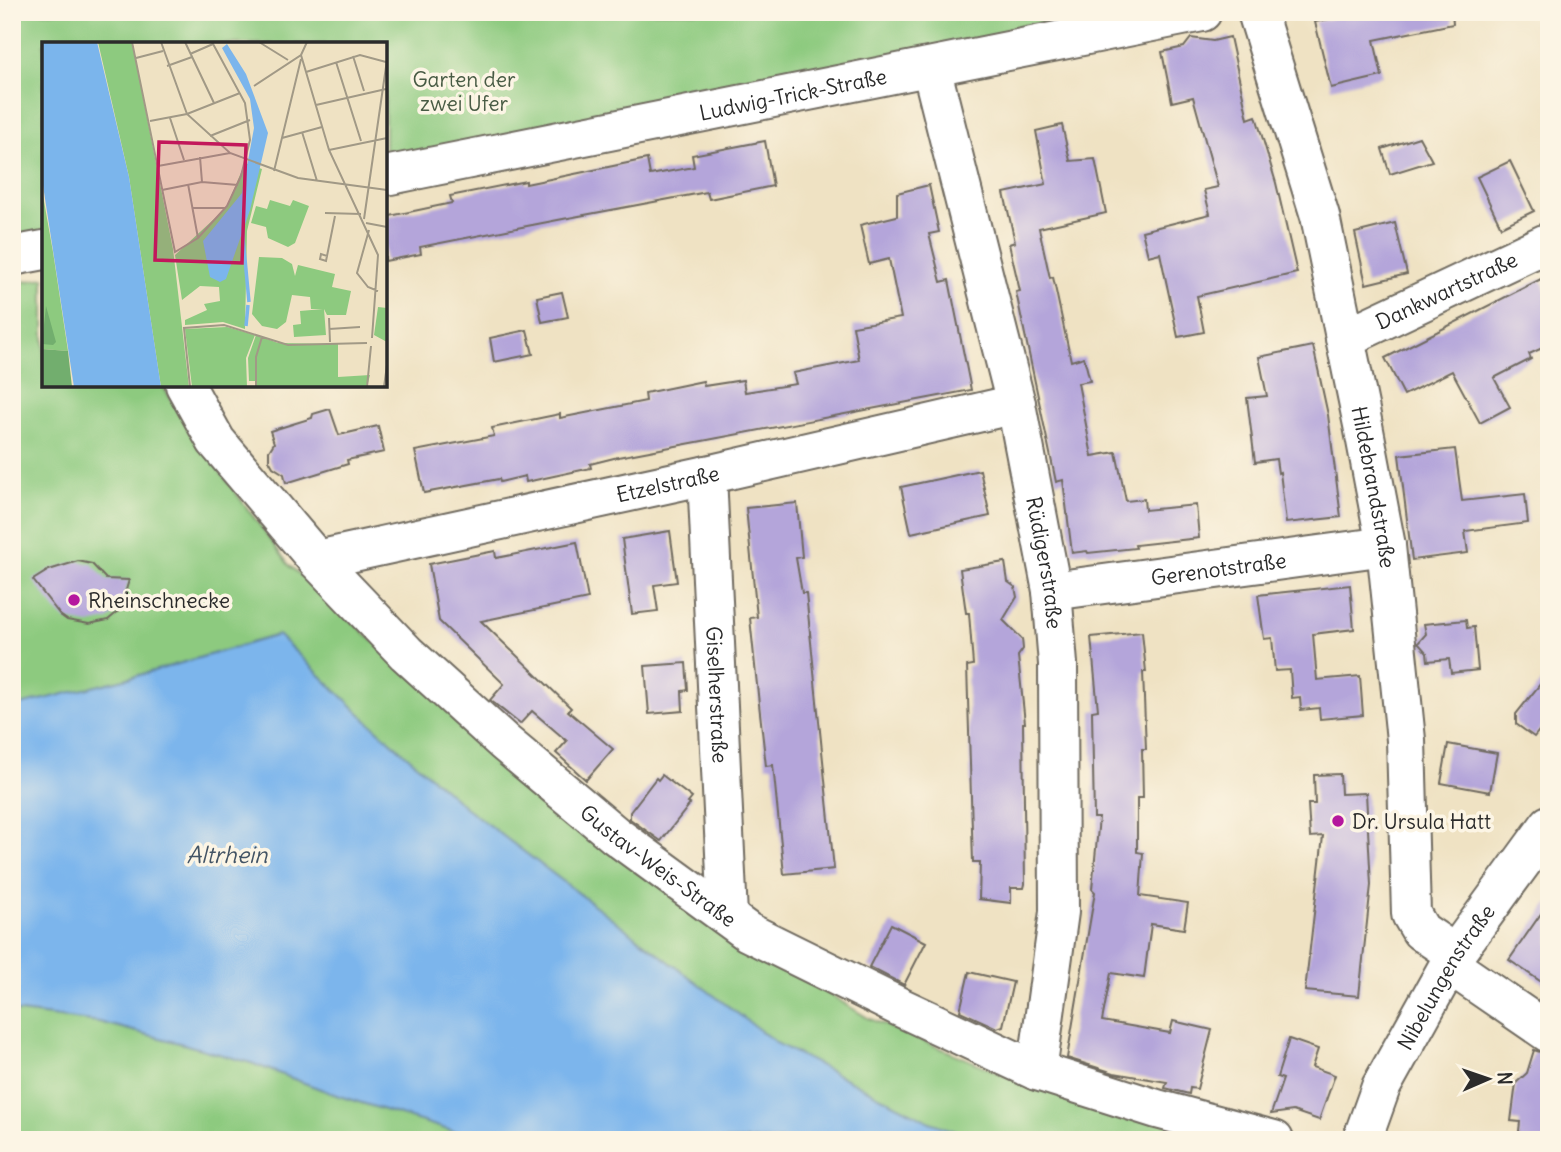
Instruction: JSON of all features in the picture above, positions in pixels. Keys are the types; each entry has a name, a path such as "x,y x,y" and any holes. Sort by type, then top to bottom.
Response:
{"street":[{"name":"Ludwig-Trick-Straße","path":"387,176 1202,12"},
{"name":"Hildebrandstraße","path":"1257,12 1320,216 1385,546 1406,740 1410,914 1421,931 1453,959 1549,1033"},
{"name":"Rüdigerstraße","path":"930,67 1016,404 1052,591 1058,664 1059,912 1037,1070"},
{"name":"Dankwartstraße","path":"1345,338 1549,243"},
{"path":"12,256 42,250"},
{"name":"Gustav-Weis-Straße","path":"186,387 216,441 317,560 406,653 505,743 615,835 748,932 1037,1070 1157,1109 1274,1140"},
{"name":"Etzelstraße","path":"317,560 1016,404"},
{"name":"Giselherstraße","path":"707,475 728,916"},
{"name":"Gerenotstraße","path":"1052,591 1385,546"},
{"name":"Nibelungenstraße","path":"1362,1140 1381,1087 1453,959 1549,825"}],"green space":[{"name":"Garten der zwei Ufer","path":"12,12 1221,12 387,191 387,42 42,42 42,233 12,238"},
{"path":"42,278 42,387 163,387 202,447 289,565 491,747 717,925 868,1018 1005,1075 1271,1140 12,1140 12,284"}],"water":[{"name":"Altrhein","path":"278,635 370,723 465,807 778,1044 930,1122 979,1140 481,1140 339,1096 251,1063 183,1044 99,1022 12,1011 12,707 136,676"}],"building":[{"path":"1361,12 1452,12 1453,24 1374,40 1382,76 1331,88 1315,22"},
{"path":"1230,37 1248,119 1256,116 1276,183 1297,273 1197,296 1204,332 1178,337 1160,253 1148,256 1142,231 1210,214 1204,190 1218,187 1193,97 1172,102 1162,52 1184,47 1191,38 1213,41"},
{"path":"1062,125 1070,161 1095,159 1106,213 1039,228 1050,278 1053,277 1071,361 1084,357 1090,381 1078,383 1092,456 1116,452 1126,501 1144,499 1145,510 1196,505 1199,538 1135,545 1136,548 1072,553 1063,480 1056,482 1016,292 1020,291 1009,244 1015,242 1004,193 1046,184 1036,131"},
{"path":"1419,137 1432,161 1390,174 1382,149"},
{"path":"765,141 773,186 709,199 707,192 563,219 420,247 421,254 387,261 387,217 452,203 450,196 526,181 526,184 647,159 650,175 694,167 692,155"},
{"path":"1510,161 1534,211 1501,227 1477,177"},
{"path":"929,185 939,232 929,234 941,282 949,280 971,390 618,457 590,464 591,468 526,482 525,476 424,493 415,451 494,436 492,428 646,401 645,393 703,381 704,386 743,380 745,392 796,384 793,373 859,360 853,326 901,318 889,259 869,264 860,225 897,216 897,193"},
{"path":"1395,223 1407,274 1366,284 1355,233"},
{"path":"1541,279 1549,298 1549,345 1529,354 1531,359 1494,378 1510,407 1480,423 1452,371 1404,395 1385,358"},
{"path":"562,292 568,317 542,322 537,297"},
{"path":"527,330 533,354 494,362 490,338"},
{"path":"1313,346 1328,415 1341,517 1286,523 1276,459 1255,462 1247,398 1267,396 1259,357"},
{"path":"330,409 339,435 378,426 384,452 347,460 348,464 286,483 284,474 273,467 269,460 269,451 274,443 270,431 312,418 313,414"},
{"path":"1455,449 1462,501 1525,494 1528,523 1465,531 1468,553 1412,560 1399,455"},
{"path":"980,470 990,516 911,533 901,487"},
{"path":"797,503 802,557 796,558 802,593 806,593 834,869 784,874 773,765 766,766 750,618 757,617 746,508"},
{"path":"670,531 677,582 654,585 658,611 632,614 622,539"},
{"path":"577,542 588,599 481,621 571,708 568,711 613,749 586,780 556,753 567,741 532,711 520,724 490,700 504,684 439,621 429,564 495,551 496,558"},
{"path":"78,561 92,564 106,579 129,580 120,610 108,620 89,624 67,620 33,580 49,570"},
{"path":"1005,562 1008,582 1015,587 1017,597 1003,620 1022,639 1023,649 1018,656 1025,723 1025,884 1024,888 1011,888 1011,903 979,899 980,862 973,862 967,666 973,665 969,613 966,613 960,569"},
{"path":"1350,585 1354,629 1313,634 1317,680 1360,676 1363,715 1320,719 1319,708 1301,710 1300,697 1292,698 1290,670 1275,671 1272,638 1264,639 1258,595"},
{"path":"1466,620 1467,628 1474,627 1478,670 1451,673 1449,659 1428,661 1427,653 1418,643 1426,634 1424,624"},
{"path":"1142,632 1146,672 1143,672 1146,749 1142,749 1143,798 1137,798 1137,852 1143,853 1140,896 1188,903 1184,929 1151,924 1144,978 1111,973 1102,1021 1170,1033 1173,1021 1212,1030 1197,1089 1190,1088 1189,1094 1165,1088 1167,1082 1114,1073 1067,1058 1095,892 1092,889 1099,818 1094,818 1092,711 1098,710 1091,637"},
{"path":"686,663 688,690 682,691 683,711 649,714 645,666"},
{"path":"1549,673 1549,718 1534,737 1516,724 1516,714"},
{"path":"1448,744 1497,753 1490,792 1441,783"},
{"path":"1340,774 1341,794 1366,793 1371,885 1359,996 1305,991 1323,836 1310,837 1308,804 1315,804 1314,775"},
{"path":"662,775 692,798 661,841 630,819 630,812 656,778 658,780"},
{"path":"1549,902 1549,987 1509,960"},
{"path":"891,924 926,942 904,985 869,967"},
{"path":"969,972 1013,982 1003,1026 997,1028 960,1011"},
{"path":"1289,1039 1318,1049 1312,1067 1335,1075 1319,1120 1293,1111 1271,1114 1283,1079 1277,1077"},
{"path":"1534,1050 1549,1055 1549,1140 1518,1140 1520,1122 1511,1121 1516,1083 1527,1073"}],"place":[{"name":"Rheinschnecke","path":"74,600"},
{"name":"Dr. Ursula Hatt","path":"1338,821"}]}
